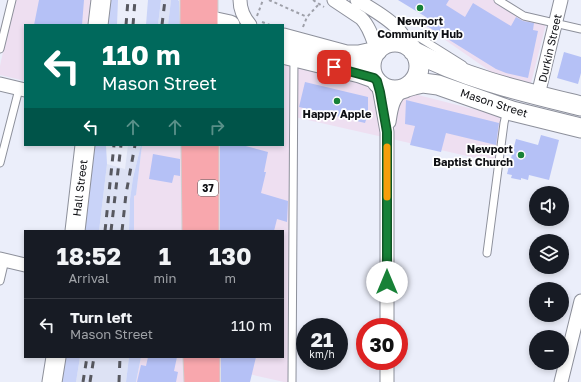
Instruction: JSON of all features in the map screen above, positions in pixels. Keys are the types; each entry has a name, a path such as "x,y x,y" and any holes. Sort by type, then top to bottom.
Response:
{"main road":[{"path":"191,0 201,19"},
{"name":"37","path":"192,146 193,230"},
{"name":"37","path":"208,146 208,230"},
{"path":"194,358 194,382"},
{"path":"209,358 209,382"}],"street":[{"path":"98,24 101,0"},
{"path":"240,0 240,7 243,15 249,24"},
{"path":"334,0 358,16 369,29 418,61 419,64 416,79 397,95 394,101 387,132"},
{"path":"357,0 377,12 394,25 400,32 396,47 373,59 371,66 380,92 387,132 387,318"},
{"name":"Durkin Street","path":"538,96 561,0"},
{"path":"201,19 225,24"},
{"path":"292,35 346,54 359,55 396,47"},
{"name":"Mason Street","path":"396,47 499,85 581,106"},
{"path":"288,56 360,73 376,80 382,86 389,89 396,90 405,88"},
{"path":"0,84 22,89"},
{"name":"Mason Street","path":"405,88 418,84 433,84 507,109 581,128"},
{"name":"Hall Street","path":"75,230 86,146"},
{"path":"3,259 24,265"},
{"path":"561,382 581,301"},
{"path":"52,382 56,358"},
{"path":"387,370 387,382"}],"lane":[{"path":"0,49 12,0"},
{"path":"498,0 524,16 581,29"},
{"path":"288,56 292,382"},
{"path":"0,163 22,89"},
{"path":"487,253 507,109"},
{"path":"0,281 3,259"}],"path":[{"path":"269,0 307,17"},
{"path":"292,35 319,4"}],"shaded area":[{"path":"16,0 92,0 90,24 24,24 24,81 0,75 0,66 12,10"},
{"path":"108,0 118,0 117,24 106,24"},
{"path":"148,0 161,0 158,24 146,24"},
{"path":"161,0 171,0 168,24 158,24"},
{"path":"171,0 178,0 180,24 168,24"},
{"path":"434,0 493,0 521,18 546,24 531,83 494,74 421,23"},
{"path":"284,61 509,118 498,163 290,116 288,382 214,366 214,358 284,358 284,230 213,230 212,146 284,146"},
{"path":"95,146 106,146 107,164 99,230 85,230"},
{"path":"128,146 141,146 133,178 130,199 129,230 99,230 107,164 125,169"},
{"path":"142,146 186,146 186,230 134,230 134,196 136,194"},
{"path":"142,146 136,195 134,196 134,230 129,230 130,199 133,178"},
{"path":"65,358 80,358 76,382 61,382"},
{"path":"80,358 129,358 126,382 76,382"},
{"path":"129,358 141,358 136,382 126,382"},
{"path":"141,358 185,358 185,382 136,382"}],"building":[{"path":"39,0 84,0 82,24 34,24"},
{"path":"398,0 449,0 446,5 465,17 473,3 511,26 516,17 523,21 534,23 533,30 538,31 528,78 496,69 422,23 426,17"},
{"path":"564,52 581,57 581,73 578,84 557,78"},
{"path":"305,82 368,97 368,117 365,123 299,107"},
{"path":"406,100 499,123 496,145 446,133 441,152 410,145 415,126 405,124"},
{"path":"541,135 559,140 549,180 529,175 528,180 511,178 512,175 507,174 516,139 538,145"},
{"path":"220,146 246,146 268,152 264,172 266,172 261,193 288,201 287,222 277,219 274,230 220,230"},
{"path":"153,154 180,159 180,176 174,175 172,183 149,179"},
{"path":"148,358 177,358 174,371 178,372 176,382 137,382 141,365 146,366"},
{"path":"221,358 256,358 250,382 221,382"}],"railway":[{"path":"126,24 128,0"},
{"path":"133,24 135,0"},
{"path":"162,24 165,0"},
{"path":"105,230 114,146"},
{"path":"111,230 121,146"},
{"path":"122,230 126,194 135,146"},
{"path":"83,382 87,358"},
{"path":"90,382 94,358"},
{"path":"119,382 120,358"}],"slow traffic":[{"path":"387,147 387,197"}],"place":[{"name":"Newport Community Hub","path":"420,8"},
{"name":"Happy Apple","path":"337,101"},
{"name":"Newport Baptist Church","path":"521,155"}],"route":[{"path":"334,67 374,78 377,81 380,92 387,132 387,282"}]}
